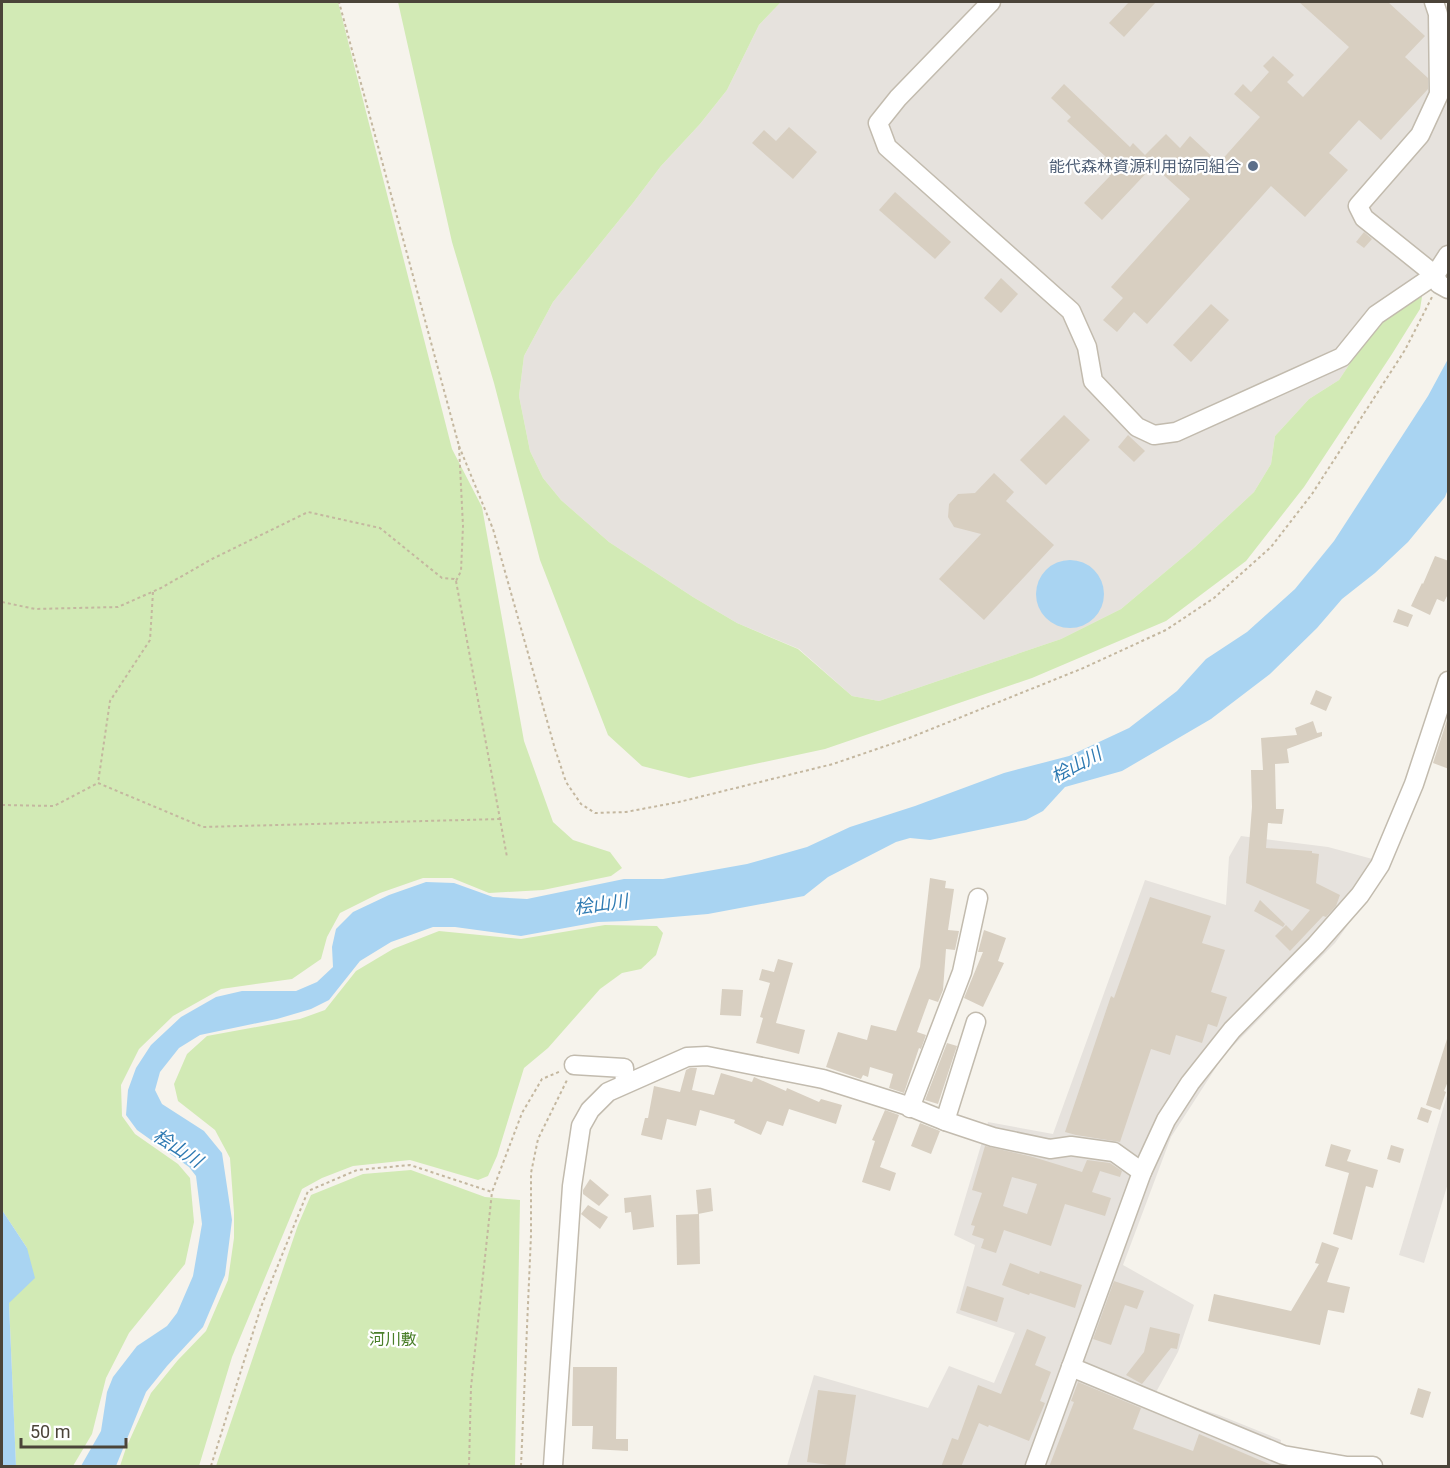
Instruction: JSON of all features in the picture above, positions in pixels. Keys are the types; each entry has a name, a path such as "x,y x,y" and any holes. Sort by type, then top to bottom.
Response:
{"street":[{"path":"992,2 898,98 878,123 887,147 1071,311 1087,347 1093,381 1137,427 1154,435 1176,432 1342,357 1376,315 1442,284"},
{"path":"1434,2 1438,14 1439,94 1420,135 1358,206 1364,218 1442,284"},
{"path":"1442,284 1449,255"},
{"path":"1035,1467 1142,1172 1166,1120 1190,1083 1232,1030 1341,918 1380,865 1414,784 1449,681"},
{"path":"910,1108 962,972 978,898"},
{"path":"945,1122 976,1023"},
{"path":"553,1467 572,1186 581,1126 590,1110 608,1092 625,1083 687,1057 706,1056 823,1079 993,1137 1050,1149 1071,1146 1114,1152 1142,1172"},
{"path":"574,1065 624,1068 625,1083"},
{"path":"1071,1367 1283,1455 1347,1466 1373,1467"}],"path":[{"path":"339,2 459,446 493,530 555,749 566,782 581,804 596,813 626,812 679,802 832,764 909,738 1081,669 1166,630 1214,598 1272,547 1312,494 1405,350 1442,284"},
{"path":"459,446 463,526 461,571 456,581 507,857"},
{"path":"2,602 35,609 118,607 308,512 380,528 442,578 456,581"},
{"path":"98,783 110,701 150,640 153,591"},
{"path":"98,783 203,827 500,819"},
{"path":"2,805 54,806 98,783"},
{"path":"469,1467 471,1387 492,1192 522,1113 542,1079 574,1065"},
{"path":"520,1467 531,1235 531,1173 538,1139 574,1065"},
{"path":"211,1467 261,1307 308,1191 357,1170 410,1165 492,1192"}],"shaded area":[{"path":"781,2 1444,2 1448,20 1448,246 1415,279 1374,327 1339,380 1309,399 1275,436 1271,464 1254,492 1195,547 1121,609 1061,639 879,701 852,696 799,649 737,623 693,597 609,542 561,500 543,478 530,451 519,396 524,356 553,302 661,166 700,124 727,90 759,25"},
{"path":"1241,836 1328,847 1391,864 1335,943 1224,1055 1171,1137 1123,1265 1194,1305 1178,1352 1155,1394 1219,1415 1281,1440 1278,1466 787,1466 814,1375 928,1408 949,1366 994,1383 1015,1333 956,1313 975,1245 954,1235 988,1122 1053,1134 1145,880 1226,905 1229,857"},
{"path":"1448,1092 1448,1183 1424,1263 1399,1255"}],"green space":[{"path":"2,2 338,2 452,449 482,507 524,741 553,822 573,840 610,852 622,868 611,876 543,890 489,893 452,878 423,878 380,893 340,913 327,937 321,959 292,979 221,989 173,1016 139,1049 121,1085 122,1116 135,1134 178,1164 190,1178 194,1222 185,1264 129,1333 106,1378 92,1434 73,1466 16,1466 9,1303 27,1248 2,1210"},
{"path":"398,2 781,2 759,25 727,90 700,124 661,166 553,302 524,356 519,396 530,451 543,478 561,500 609,542 693,597 737,623 798,649 852,696 879,701 1061,639 1121,609 1195,547 1254,492 1271,464 1275,436 1309,399 1339,380 1374,327 1416,291 1422,297 1420,309 1304,487 1246,561 1166,621 1032,678 825,749 689,778 642,766 608,735 540,560 494,383 452,242"},
{"path":"605,925 657,926 663,933 656,955 641,969 622,973 600,989 548,1048 524,1068 497,1156 488,1176 478,1180 410,1160 353,1166 322,1178 302,1189 232,1357 199,1466 120,1466 151,1393 206,1331 228,1280 234,1238 230,1158 215,1130 178,1101 174,1084 187,1054 207,1036 300,1019 325,1010 356,971 393,949 439,931 521,939"},
{"name":"河川敷","path":"411,1170 485,1197 520,1200 515,1466 216,1466 298,1225 311,1195 363,1174"}],"water":[{"name":"桧山川","path":"1448,359 1448,489 1445,497 1408,542 1375,573 1342,599 1317,628 1270,674 1211,719 1122,771 1065,787 1043,811 1026,820 930,840 910,838 896,842 828,877 804,896 708,914 598,922 521,936 455,927 433,927 391,942 360,961 329,1000 311,1009 277,1019 200,1035 179,1048 160,1072 155,1090 162,1104 204,1131 222,1153 232,1220 225,1275 203,1327 146,1392 116,1466 81,1466 101,1431 107,1392 113,1377 137,1346 167,1326 177,1313 193,1276 202,1224 196,1176 189,1167 137,1130 126,1115 128,1090 136,1068 151,1045 181,1017 216,997 242,991 296,991 317,982 333,967 332,947 336,929 353,912 389,895 426,882 454,883 493,897 527,899 624,879 663,879 747,864 807,847 850,827 1004,773 1069,756 1129,728 1177,691 1206,659 1247,632 1295,589 1334,541 1428,396"},
{"path":"1070,560 1083,563 1094,570 1101,581 1104,594 1101,607 1094,618 1083,625 1070,628 1057,625 1046,618 1039,607 1036,594 1039,581 1046,570 1057,563"},
{"path":"2,1210 27,1248 35,1278 9,1303 16,1466 2,1466"}],"building":[{"path":"1129,2 1156,2 1124,37 1109,23"},
{"name":"能代森林資源利用協同組合","path":"1299,2 1388,2 1425,36 1405,57 1428,78 1428,89 1381,140 1359,120 1329,153 1348,170 1305,217 1271,186 1147,324 1134,312 1117,332 1103,320 1123,298 1111,287 1190,199 1152,167 1102,220 1084,203 1110,176 1098,165 1106,157 1067,121 1071,117 1051,98 1064,84 1130,147 1133,143 1145,155 1166,134 1180,148 1190,136 1219,163 1260,117 1234,94 1243,84 1251,92 1269,72 1263,66 1273,56 1294,75 1287,82 1303,97 1349,47"},
{"path":"789,127 817,152 793,179 752,143 764,130 776,141"},
{"path":"895,192 951,242 935,259 879,210"},
{"path":"1364,232 1372,239 1364,248 1356,242"},
{"path":"1001,278 1018,294 1001,313 984,298"},
{"path":"1211,304 1229,320 1191,362 1173,345"},
{"path":"1064,415 1090,440 1046,485 1020,460"},
{"path":"1128,435 1145,451 1134,462 1118,447"},
{"path":"994,473 1014,492 1006,501 1054,545 984,620 939,579 981,534 954,527 948,517 949,504 958,494 975,493"},
{"path":"1435,556 1449,561 1449,592 1444,602 1437,599 1430,615 1411,606"},
{"path":"1398,609 1413,615 1408,627 1393,622"},
{"path":"1316,690 1332,697 1326,711 1310,704"},
{"path":"1449,717 1449,769 1433,763"},
{"path":"1313,721 1317,733 1322,732 1322,736 1287,749 1289,763 1275,764 1276,809 1284,809 1282,824 1268,823 1266,848 1312,851 1312,853 1319,854 1316,883 1340,895 1336,906 1326,917 1323,916 1290,951 1275,936 1286,925 1292,931 1310,910 1246,883 1252,807 1251,770 1263,770 1261,738 1297,735 1295,728"},
{"path":"930,878 946,881 945,888 954,889 948,930 959,931 955,950 946,949 943,990 938,1002 929,999 917,1032 926,1035 921,1049 919,1048 904,1093 889,1088 893,1074 870,1067 868,1077 863,1075 861,1079 826,1067 838,1032 867,1040 871,1025 896,1031 920,967"},
{"path":"1150,897 1211,916 1202,943 1225,950 1211,992 1227,997 1217,1027 1208,1024 1202,1043 1176,1035 1170,1055 1151,1049 1120,1142 1065,1132 1111,996 1114,998"},
{"path":"1260,900 1285,924 1283,927 1254,911"},
{"path":"984,930 1006,938 998,961 1004,963 983,1007 964,998 983,952 978,952"},
{"path":"778,959 793,963 776,1023 805,1030 799,1054 756,1043 763,1018 760,1017 770,983 759,980 762,969 774,972"},
{"path":"722,989 743,990 741,1016 720,1015"},
{"path":"1447,1039 1449,1079 1440,1110 1426,1105"},
{"path":"947,1043 957,1046 938,1104 925,1100"},
{"path":"697,1068 692,1090 714,1095 721,1073 752,1082 754,1077 819,1102 821,1099 842,1105 836,1124 789,1109 783,1126 767,1121 761,1135 734,1123 735,1120 700,1110 696,1126 667,1119 662,1140 641,1135 645,1118 648,1118 654,1086 680,1092 686,1070"},
{"path":"1421,1107 1432,1111 1428,1123 1417,1119"},
{"path":"885,1110 899,1115 880,1167 896,1173 890,1191 862,1182 875,1141 872,1140"},
{"path":"920,1123 940,1131 931,1154 911,1146"},
{"path":"1331,1144 1351,1150 1347,1161 1378,1170 1373,1188 1366,1186 1352,1240 1333,1234 1349,1173 1325,1166"},
{"path":"1391,1145 1404,1149 1400,1163 1387,1159"},
{"path":"985,1146 1033,1157 1082,1172 1087,1160 1110,1163 1122,1171 1120,1177 1100,1171 1092,1192 1111,1198 1105,1216 1065,1204 1051,1246 1004,1230 996,1253 981,1248 984,1239 972,1235 975,1226 971,1225 982,1193 972,1190","holes":["1012,1177 1037,1184 1027,1214 1003,1206"]},
{"path":"590,1179 609,1195 599,1206 583,1194"},
{"path":"711,1188 713,1211 698,1214 696,1190"},
{"path":"651,1195 654,1227 633,1230 631,1212 625,1213 624,1198"},
{"path":"588,1205 608,1217 600,1229 581,1214"},
{"path":"699,1214 700,1264 677,1265 676,1215"},
{"path":"1322,1242 1339,1248 1327,1282 1350,1287 1344,1313 1328,1310 1320,1345 1208,1321 1214,1294 1291,1311 1319,1264 1315,1263"},
{"path":"1010,1263 1039,1274 1040,1271 1082,1285 1075,1308 1002,1285"},
{"path":"1114,1281 1144,1291 1137,1309 1125,1305 1111,1345 1093,1339"},
{"path":"967,1286 1004,1298 997,1322 960,1310"},
{"path":"1150,1327 1180,1334 1177,1349 1171,1348 1142,1384 1126,1375 1144,1352"},
{"path":"1027,1329 1046,1337 1035,1365 1051,1372 1040,1401 1045,1403 1029,1441 979,1423 961,1467 941,1467 952,1438 958,1440 978,1385 1001,1394"},
{"path":"573,1367 617,1367 616,1439 628,1439 628,1451 592,1449 593,1426 572,1426"},
{"path":"1078,1382 1141,1408 1133,1429 1193,1451 1199,1434 1276,1467 1049,1467 1074,1402 1071,1401"},
{"path":"1418,1388 1431,1392 1423,1418 1410,1414"},
{"path":"818,1390 856,1395 845,1467 807,1462"}],"place":[{"name":"能代森林資源利用協同組合","path":"1253,166"}]}
